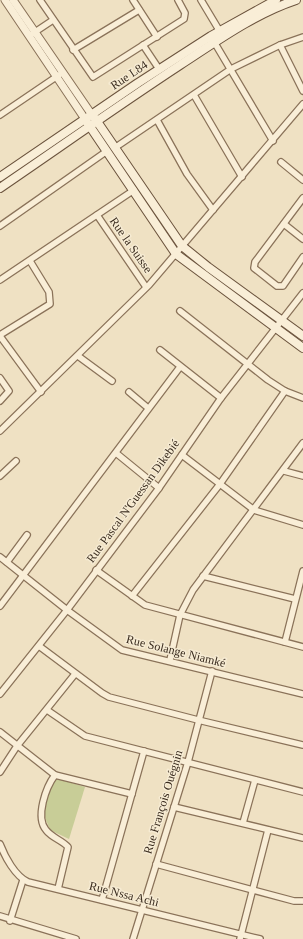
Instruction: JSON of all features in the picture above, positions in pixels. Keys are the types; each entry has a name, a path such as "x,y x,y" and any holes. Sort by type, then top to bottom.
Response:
{"main road":[{"name":"Rue L84","path":"91,118 142,90 213,39 219,30 276,0"},
{"path":"213,39 271,10 296,0"},
{"name":"Rue L84","path":"0,177 91,118 159,69 213,39"},
{"name":"Rue L84","path":"0,188 90,126 91,118"},
{"path":"91,118 116,148 182,246 208,267 303,336"},
{"path":"90,126 176,254 303,348"}],"street":[{"path":"5,0 32,34 91,118"},
{"path":"13,0 32,34"},
{"path":"40,0 73,50 93,76 157,37 186,16 178,0"},
{"path":"133,0 157,37"},
{"path":"201,0 219,30"},
{"path":"73,50 139,10"},
{"path":"32,34 53,20"},
{"path":"116,148 230,69 280,45 303,37"},
{"path":"213,39 273,141"},
{"path":"143,45 159,69"},
{"path":"280,45 303,91"},
{"path":"0,115 60,75"},
{"path":"194,95 242,177"},
{"path":"0,431 78,356 146,287 273,141 303,104"},
{"path":"157,120 187,174 213,210"},
{"path":"0,226 107,151"},
{"path":"281,162 303,180"},
{"path":"0,280 134,190"},
{"path":"303,198 255,262 254,268 280,287 283,286 303,257"},
{"name":"Rue la Suisse","path":"97,215 146,287"},
{"path":"284,224 303,239"},
{"path":"30,261 49,292 50,304 0,336 41,392"},
{"name":"Rue Pascal N'Guessan Dikebié","path":"0,694 67,610 159,488 247,363 303,293"},
{"path":"180,311 285,391 303,398"},
{"path":"160,350 221,398"},
{"path":"78,356 112,381"},
{"path":"0,606 180,367"},
{"path":"0,378 9,392 0,401"},
{"path":"132,596 220,484 285,391"},
{"path":"129,392 148,408"},
{"path":"170,660 180,615 193,590 302,446"},
{"path":"116,453 159,488"},
{"path":"182,455 254,510 303,524"},
{"path":"0,476 16,462"},
{"path":"284,471 303,476"},
{"path":"7,562 27,535"},
{"name":"Rue Solange Niamké","path":"0,557 67,610 122,650 170,660 303,694"},
{"path":"96,570 145,605 303,647"},
{"path":"285,642 303,571"},
{"path":"203,576 295,600"},
{"path":"38,646 75,674 110,697 198,720 303,744"},
{"name":"Rue François Ouégnin","path":"134,939 188,762 212,671"},
{"path":"0,772 18,746 75,674"},
{"path":"46,710 85,736 303,792"},
{"path":"0,732 55,775 132,794"},
{"path":"102,900 144,751"},
{"path":"55,775 44,801 40,818 45,829 68,847 58,889"},
{"path":"243,823 255,780"},
{"path":"174,807 303,838"},
{"path":"240,937 268,830"},
{"path":"0,844 11,864 23,880 10,921"},
{"path":"156,864 303,901"},
{"name":"Rue Nssa Achi","path":"23,880 142,909 240,937 260,939"},
{"path":"0,916 10,921 73,939"}],"green space":[{"path":"55,778 85,787 69,839 50,830 42,810"}]}
